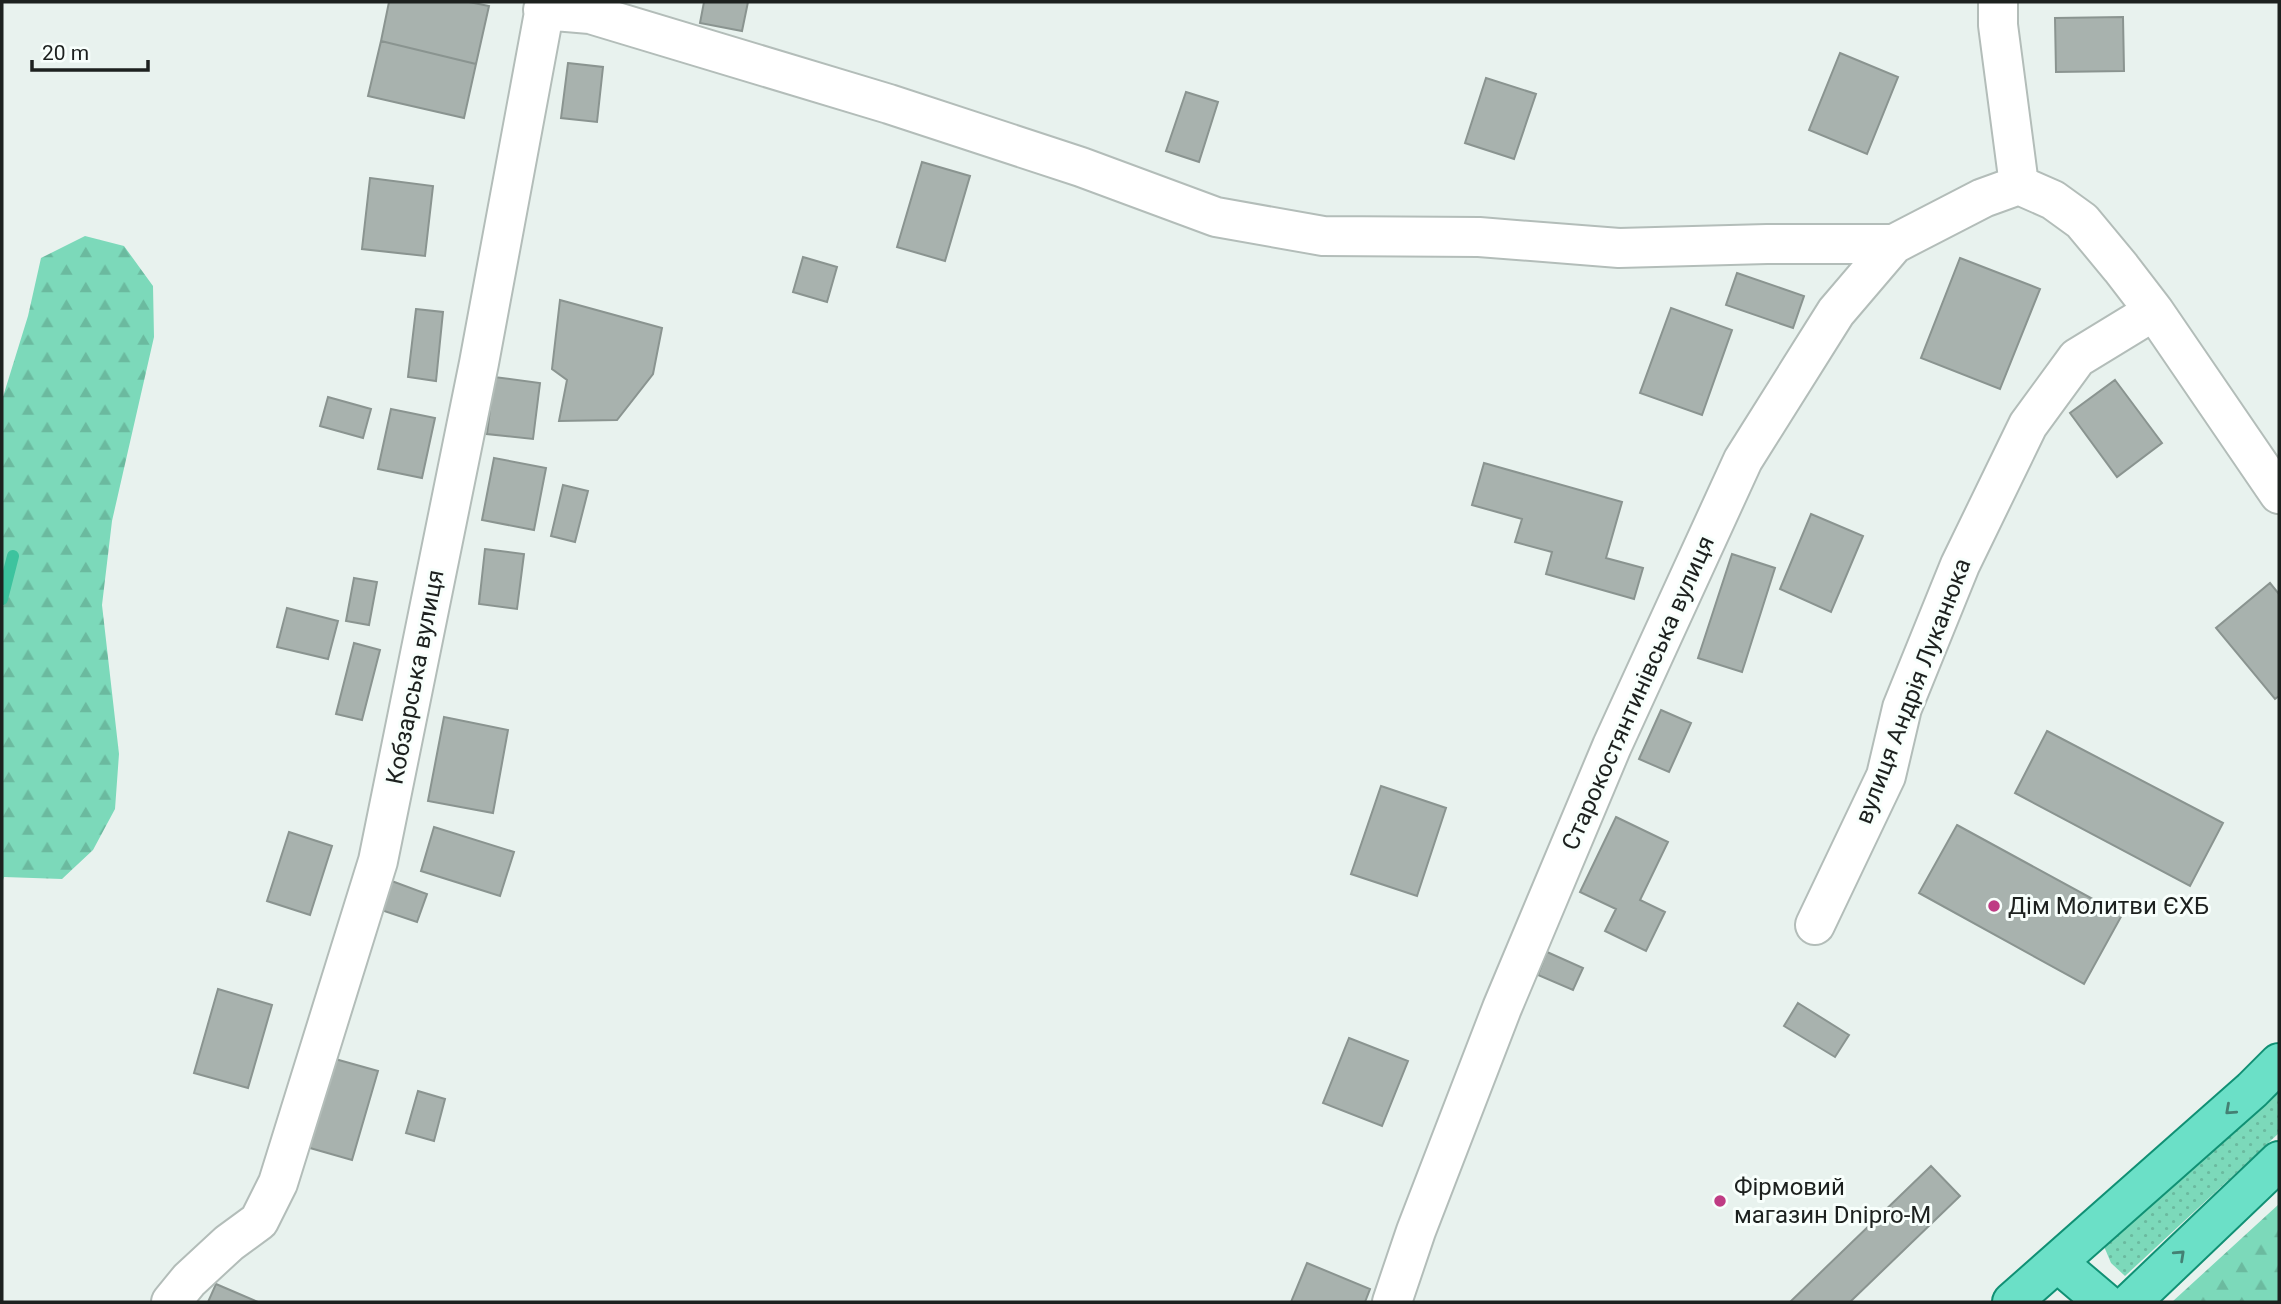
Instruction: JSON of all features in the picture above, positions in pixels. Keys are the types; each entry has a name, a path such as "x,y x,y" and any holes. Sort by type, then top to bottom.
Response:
{"main road":[{"path":"2012,1302 2252,1090 2279,1063"},
{"path":"2131,1302 2279,1161"},
{"path":"2058,1263 2104,1302"}],"street":[{"path":"1998,2 1998,24 2019,185 2053,200 2082,221 2154,311 2279,494"},
{"path":"544,6 590,14 890,104 1080,167 1216,217 1323,236 1479,237 1619,248 1894,244"},
{"name":"Кобзарська вулиця","path":"171,1302 189,1280 229,1243 259,1221 278,1183 378,861 479,363 544,6"},
{"name":"Старокостянтинівська вулиця","path":"1392,1302 1416,1231 1502,1007 1612,746 1743,460 1836,312 1894,244 1983,198 2019,185"},
{"name":"вулиця Андрія Луканюка","path":"1815,925 1886,776 1902,708 1959,565 2028,425 2077,358 2154,311"}],"green space":[{"path":"85,236 124,246 153,286 154,337 112,521 102,605 119,754 115,809 93,850 62,879 4,877 2,883 2,400 28,316 41,258"},
{"path":"2279,1087 2279,1133 2125,1276 2111,1263 2103,1244"},
{"path":"2279,1204 2279,1302 2172,1302"}],"building":[{"path":"389,2 469,2 489,6 476,64 381,41"},
{"path":"704,2 748,2 742,31 700,23"},
{"path":"2123,17 2124,71 2056,72 2055,18"},
{"path":"381,41 476,64 464,118 368,96"},
{"path":"1840,53 1898,77 1867,154 1809,130"},
{"path":"568,63 603,67 597,122 561,118"},
{"path":"1486,78 1536,94 1514,159 1465,143"},
{"path":"1186,92 1218,102 1199,162 1166,151"},
{"path":"922,162 970,176 945,261 897,247"},
{"path":"370,178 433,186 425,256 362,249"},
{"path":"803,257 837,267 827,302 793,292"},
{"path":"1960,258 2040,289 2000,389 1921,358"},
{"path":"1737,273 1804,296 1793,328 1726,305"},
{"path":"560,300 662,328 653,374 617,420 559,421 567,380 552,369"},
{"path":"1671,308 1732,330 1702,415 1640,393"},
{"path":"416,309 443,312 436,381 408,377"},
{"path":"494,377 540,383 533,439 487,434"},
{"path":"2115,380 2162,443 2117,477 2070,413"},
{"path":"328,397 371,409 363,438 320,426"},
{"path":"391,409 435,418 422,478 378,469"},
{"path":"494,458 546,468 534,530 482,520"},
{"path":"1484,463 1622,502 1606,558 1643,568 1634,599 1546,574 1552,552 1515,542 1522,519 1472,505"},
{"path":"563,485 588,491 575,542 551,536"},
{"path":"1811,514 1863,536 1831,612 1780,589"},
{"path":"485,549 524,554 517,609 479,604"},
{"path":"1732,554 1775,568 1742,672 1698,658"},
{"path":"354,578 377,582 369,625 346,621"},
{"path":"2270,583 2279,594 2279,696 2275,699 2216,628"},
{"path":"287,608 338,621 328,659 277,647"},
{"path":"354,643 380,650 362,720 336,714"},
{"path":"1661,710 1691,723 1669,772 1639,759"},
{"path":"444,717 508,730 493,813 428,801"},
{"path":"2047,731 2223,823 2190,886 2015,793"},
{"path":"1381,786 1446,808 1417,896 1351,874"},
{"path":"1616,817 1668,842 1640,900 1665,912 1646,951 1605,931 1616,909 1580,892"},
{"path":"1957,825 2122,915 2084,984 1919,893"},
{"path":"434,827 514,852 500,896 421,871"},
{"path":"289,832 332,846 310,915 267,901"},
{"path":"389,880 427,894 417,922 378,909"},
{"path":"1547,952 1583,968 1573,990 1538,975"},
{"path":"218,989 272,1005 248,1088 194,1073"},
{"path":"1798,1003 1849,1035 1835,1057 1784,1026"},
{"path":"1349,1038 1408,1061 1382,1126 1323,1103"},
{"path":"328,1057 378,1071 352,1160 303,1146"},
{"path":"418,1091 445,1099 434,1141 406,1133"},
{"path":"1931,1166 1960,1196 1850,1302 1790,1302"},
{"path":"1307,1263 1370,1289 1365,1302 1291,1302"},
{"path":"216,1284 258,1302 208,1302"}],"waterway":[{"path":"2,599 13,556"}],"place":[{"name":"Дім Молитви ЄХБ","path":"1994,906"},
{"name":"Фірмовий магазин Dnipro-M","path":"1720,1201"}]}
